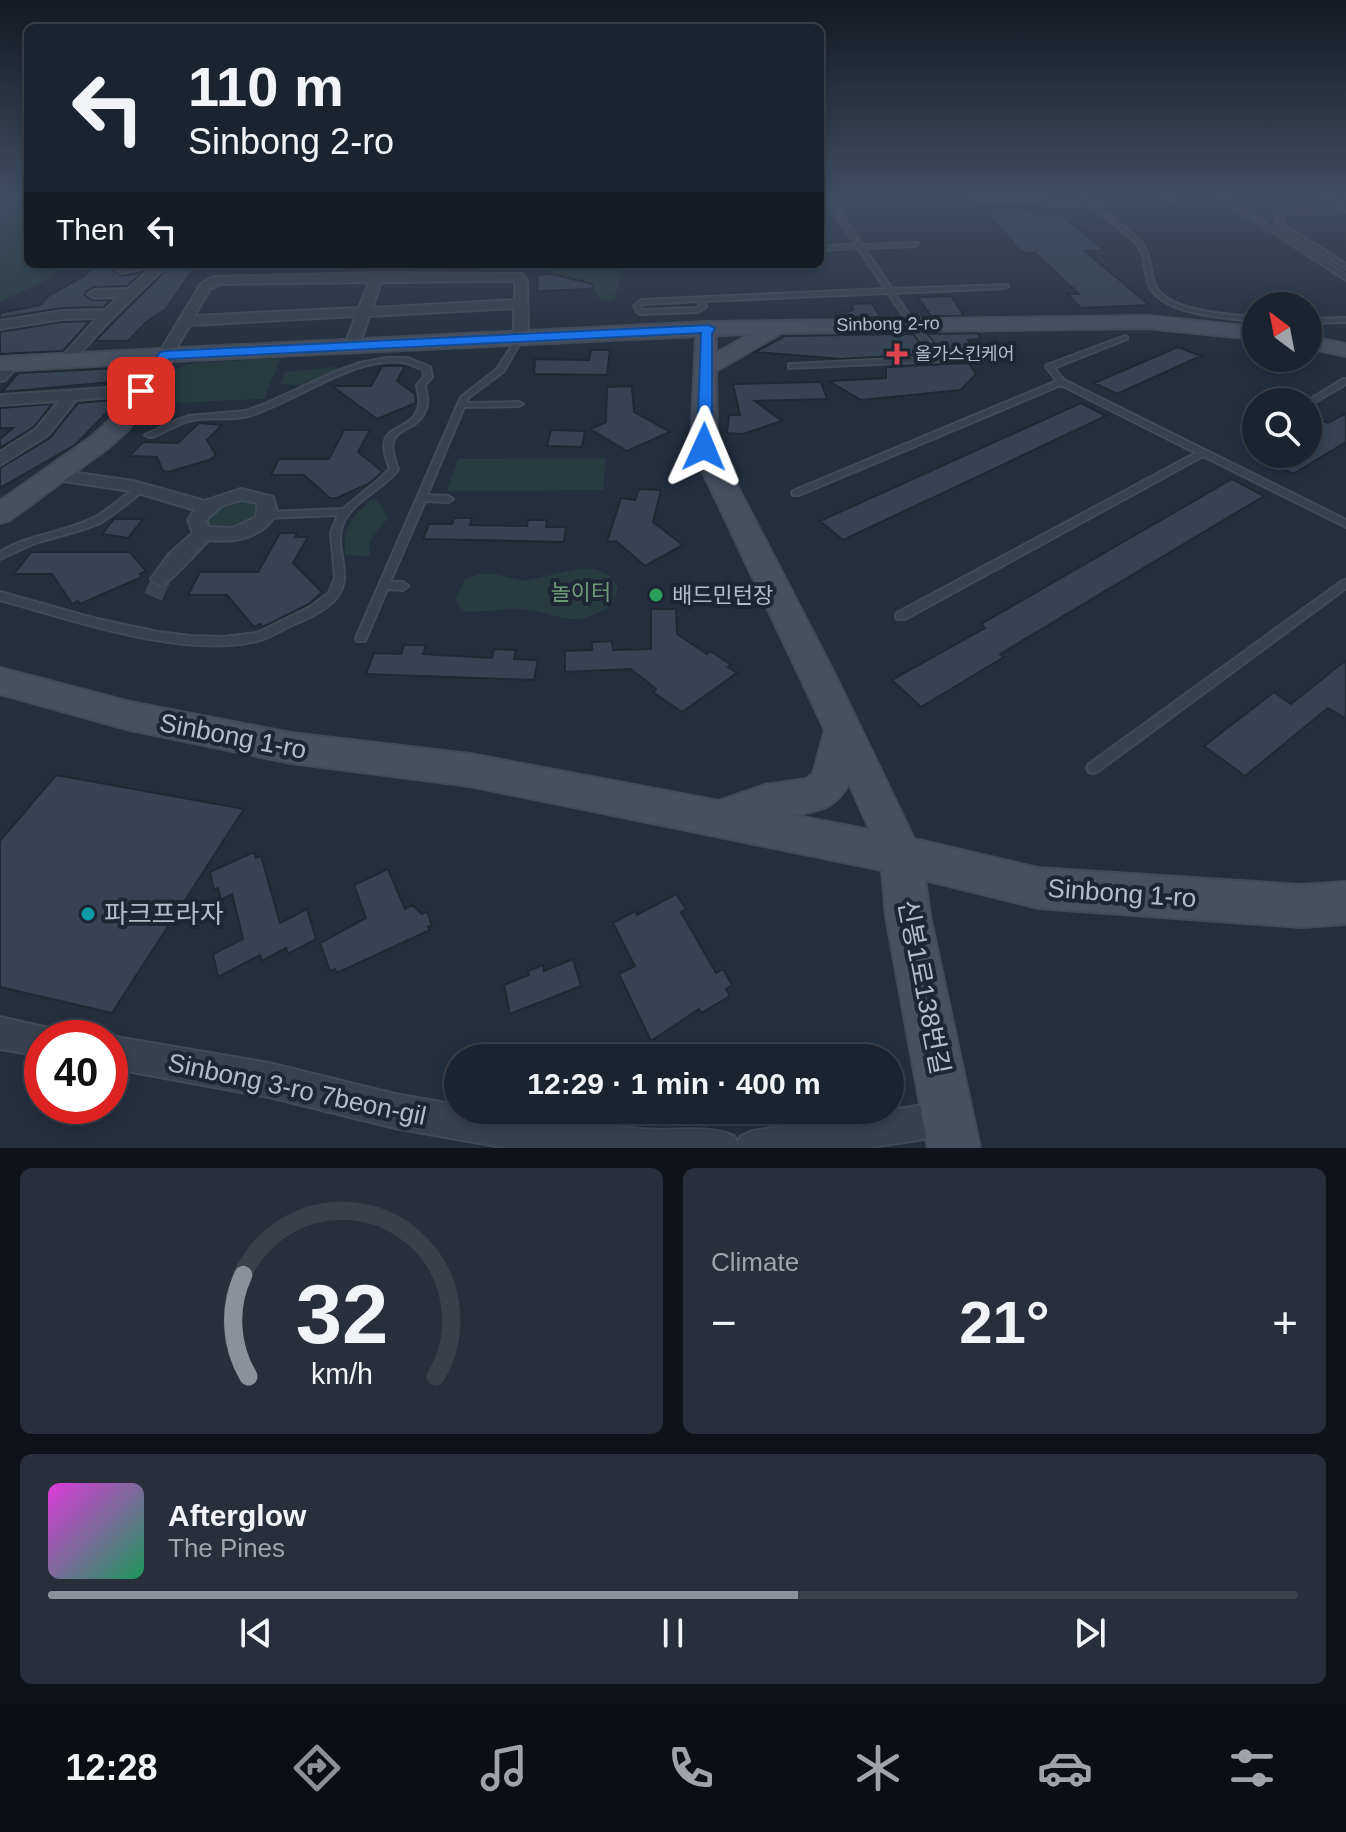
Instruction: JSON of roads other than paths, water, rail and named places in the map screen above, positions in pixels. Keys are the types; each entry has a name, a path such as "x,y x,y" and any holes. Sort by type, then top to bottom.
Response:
{"street":[{"path":"122,269 128,268"},
{"path":"65,361 108,314 154,272 152,268"},
{"path":"214,268 217,280"},
{"path":"352,345 377,277"},
{"path":"0,514 120,424 205,287 217,280 518,277 521,280 521,336"},
{"path":"94,294 130,293"},
{"path":"184,321 521,304"},
{"path":"0,325 62,315 108,314"},
{"name":"Sinbong 2-ro","path":"4,369 65,361 165,355 709,328 1147,322 1242,332"},
{"path":"706,368 778,327"},
{"name":"신봉1로138번길","path":"709,328 706,334 704,447 819,677 901,855 908,916 952,1133"},
{"path":"1322,345 1346,350"},
{"path":"0,400 141,391"},
{"path":"0,460 42,432 72,395"},
{"path":"56,475 141,488 207,507"},
{"path":"252,494 267,501 267,515 251,528 218,536 205,533 197,526 197,520 207,507 229,496 252,494"},
{"path":"161,579 176,559 205,533"},
{"name":"Sinbong 1-ro","path":"0,681 130,716 291,748 470,770 901,855 1038,888 1301,906 1346,903"},
{"path":"719,819 765,802 815,795 830,783 843,731"},
{"path":"0,1033 24,1037"},
{"name":"Sinbong 3-ro 7beon-gil","path":"128,1055 269,1080 395,1111 514,1132 645,1147 722,1148"},
{"path":"753,1148 952,1133"}],"lane":[{"path":"862,249 911,323 940,359"},
{"path":"1143,249 1156,294 1166,301 1182,307 1242,317"},
{"path":"1300,249 1346,278"},
{"path":"1317,249 1346,267"},
{"path":"702,299 703,307 698,310 640,312 637,306 641,302 702,299 1005,286"},
{"path":"1322,321 1346,320"},
{"path":"361,638 465,397 500,370 521,336"},
{"path":"1125,338 1050,367 1061,382 1346,524"},
{"path":"792,366 983,357"},
{"path":"0,596 133,630 205,642 255,638 303,615 332,597 339,585 334,543 337,524 346,512 386,481 394,469 385,452 387,442 421,410 424,397 421,385 428,377 427,369 418,362 384,361 349,367 266,408 233,417 192,417 149,435"},
{"path":"1322,396 1346,381"},
{"path":"796,493 1061,382"},
{"path":"461,405 519,404"},
{"path":"901,616 1202,453"},
{"path":"0,556 33,539 91,523 110,513 141,488"},
{"path":"421,498 448,499"},
{"path":"267,515 346,512"},
{"path":"1093,768 1346,583"},
{"path":"383,585 403,586"}],"tunnel":[{"path":"153,597 161,579"}],"place":[{"name":"올가스킨케어","path":"897,354"},
{"name":"배드민턴장","path":"656,595"},
{"name":"파크프라자","path":"88,914"}],"park label":[{"name":"놀이터","path":"581,592"}]}
